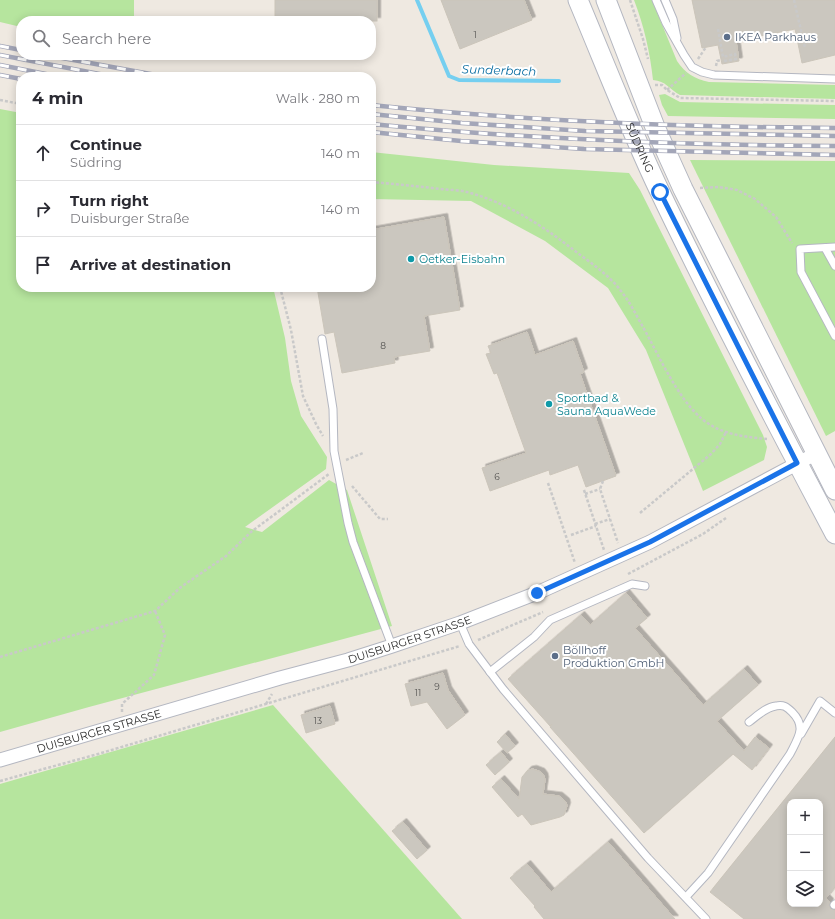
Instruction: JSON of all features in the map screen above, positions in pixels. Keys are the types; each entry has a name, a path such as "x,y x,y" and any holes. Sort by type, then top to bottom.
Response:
{"main road":[{"name":"SÜDRING","path":"578,0 622,108 660,192 797,463 835,534"},
{"name":"SÜDRING","path":"606,0 652,120 680,182 835,490"}],"street":[{"path":"797,463 817,453"},
{"name":"DUISBURGER STRASSE","path":"0,760 122,723 392,646 460,623 537,593 608,562 650,542 797,463"}],"lane":[{"path":"656,0 666,23 684,55 692,66 702,72 714,75 835,79"},
{"path":"665,0 673,19 678,43"},
{"path":"835,247 800,249 801,272 835,336"},
{"path":"825,248 835,266"},
{"path":"322,339 333,409 334,451 353,542 392,646"},
{"path":"490,672 534,637 550,620 632,584 645,586"},
{"path":"460,623 469,644 490,672 648,858 706,919"},
{"path":"686,897 708,873 790,754 820,701 835,713"},
{"path":"749,722 767,709 783,705 798,718 801,727 799,737"}],"path":[{"path":"794,0 805,48"},
{"path":"718,29 723,57 735,54 736,59 724,61"},
{"path":"651,86 658,84 662,85 680,98 835,101"},
{"path":"0,100 16,103"},
{"path":"376,183 466,192 501,204 525,216 555,235 598,269 621,290 634,310 665,369 685,400 702,419 726,432 749,438 770,440"},
{"path":"698,189 719,187 737,190 755,199 776,217 794,244 800,249"},
{"path":"281,292 291,330 303,396 316,424 334,451"},
{"path":"640,513 711,454 720,444 726,432"},
{"path":"0,657 155,611 181,587 226,556 251,532 337,466 362,453"},
{"path":"337,466 380,519 388,519"},
{"path":"603,481 600,490 622,555"},
{"path":"548,483 579,575"},
{"path":"584,490 608,562"},
{"path":"585,494 600,490"},
{"path":"571,535 610,518"},
{"path":"122,723 122,704 154,675 165,635 155,611"},
{"path":"0,781 106,752 266,704"}],"green space":[{"path":"0,0 134,0 134,16 16,16 16,26 0,22"},
{"path":"634,0 652,0 677,61 683,69 699,79 709,82 835,85 835,99 680,95 661,82 653,80 646,39"},
{"path":"665,94 680,102 835,105 835,119 668,116 659,95"},
{"path":"0,109 16,112 16,292 274,292 285,338 291,381 301,416 327,457 326,469 245,527 262,532 329,480 347,490 392,626 0,732"},
{"path":"376,153 494,165 629,173 640,190 763,435 767,447 764,460 703,491 646,350 608,288 545,241 471,201 376,199"},
{"path":"690,160 835,161 835,431 826,436"},
{"path":"273,705 462,919 0,919 0,784"}],"building":[{"path":"275,0 377,0 377,21 376,16 275,16"},
{"path":"441,0 524,0 532,20 460,49"},
{"name":"IKEA Parkhaus","path":"692,0 835,0 835,55 802,63 795,29 736,41 739,61 722,64 718,45 702,48"},
{"name":"Oetker-Eisbahn","path":"444,217 460,310 424,316 430,351 394,357 395,363 342,373 334,332 325,334 318,292 376,292 376,229"},
{"name":"Sportbad & Sauna AquaWede","path":"527,332 535,355 573,341 584,372 580,374 616,476 586,487 578,465 550,475 549,470 490,491 482,468 526,453 497,373 494,374 486,354 491,353 488,346"},
{"path":"626,593 647,618 635,628 703,705 744,669 758,685 717,721 744,751 755,737 769,748 752,770 733,754 644,833 550,727 552,724 550,726 508,679 581,615 590,625"},
{"path":"443,673 448,690 465,715 447,729 427,702 411,706 405,684"},
{"path":"330,706 335,724 306,733 301,715"},
{"path":"505,734 515,746 507,753 497,742"},
{"path":"835,737 835,887 826,898 830,902 830,908 835,910 835,919 744,919 710,892"},
{"path":"501,752 509,762 495,775 486,765"},
{"path":"533,769 541,772 544,776 545,780 543,794 559,796 566,802 567,806 564,815 531,825 522,814 518,817 492,787 501,779 519,799 522,777 528,770"},
{"path":"403,822 427,850 417,859 392,831"},
{"path":"608,842 675,919 544,919 534,907 535,906 510,878 527,864 551,892"}],"waterway":[{"name":"Sunderbach","path":"417,0 449,76 459,80 559,81"}],"railway":[{"path":"0,46 16,49"},
{"path":"0,55 16,58"},
{"path":"26,60 89,72"},
{"path":"74,60 140,72"},
{"path":"0,65 36,72"},
{"path":"0,75 16,78"},
{"path":"376,106 429,111 545,119 661,125 835,128"},
{"path":"376,114 462,123 585,131 835,136"},
{"path":"376,124 487,134 661,143 835,146"},
{"path":"376,132 461,141 584,149 835,155"}],"place":[{"name":"IKEA Parkhaus","path":"727,37"},
{"name":"Oetker-Eisbahn","path":"411,259"},
{"name":"Sportbad & Sauna AquaWede","path":"549,404"},
{"name":"Böllhoff Produktion GmbH","path":"555,656"}],"route":[{"path":"537,593 650,542 797,463 660,192"}]}
